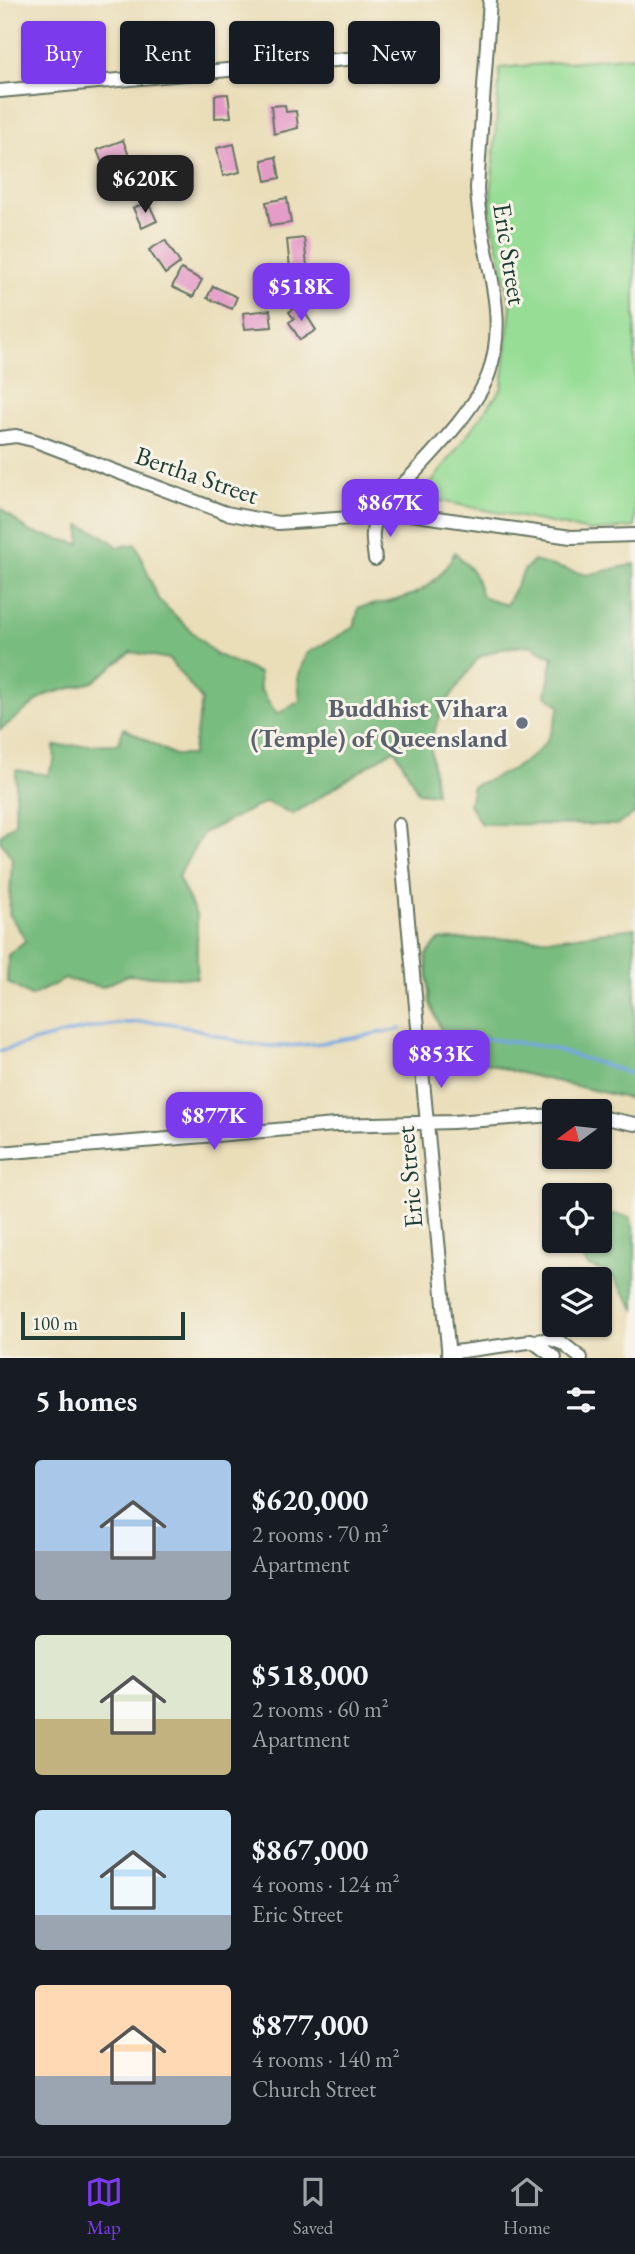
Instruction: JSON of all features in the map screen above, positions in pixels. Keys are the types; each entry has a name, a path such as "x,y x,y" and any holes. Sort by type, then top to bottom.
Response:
{"street":[{"name":"Eric Street","path":"377,516 391,495 415,472 474,402 488,376 497,345 495,280 477,200 490,0"},
{"path":"0,91 348,59"},
{"name":"Bertha Street","path":"0,438 16,436 33,440 226,513 256,520 301,523 377,516 436,516 570,537 635,536"},
{"path":"375,559 372,531 377,516"},
{"name":"Eric Street","path":"399,825 449,1356"},
{"path":"0,1153 335,1125 542,1116"},
{"path":"612,1119 635,1124"},
{"path":"449,1356 531,1340 551,1339 562,1343 581,1358"},
{"path":"531,1340 555,1358"}],"green space":[{"path":"635,56 635,527 590,531 421,497 502,388 511,306 490,211 500,68"},
{"path":"0,508 30,532 80,544 80,525 101,534 118,547 136,544 158,599 215,654 259,673 260,689 277,714 300,701 298,677 306,654 354,627 359,607 403,598 427,586 447,566 455,552 474,573 482,596 506,605 525,569 534,561 587,575 635,564 635,814 616,825 481,824 469,804 473,786 515,768 542,747 560,706 546,695 553,657 530,645 503,648 479,657 445,704 430,741 436,794 418,792 395,749 293,814 266,802 203,833 178,877 197,917 197,978 128,975 102,987 65,979 31,996 7,982 8,955 26,940 9,914 12,858 0,841 0,835 15,823 16,770 48,775 55,759 54,746 118,744 124,728 174,755 192,755 202,700 169,659 131,652 93,682 45,695 0,730"},
{"path":"635,928 635,1100 512,1071 450,1052 430,1003 426,956 439,940 563,938"},
{"path":"612,1216 630,1217 635,1234 635,1309 612,1275 612,1267 588,1266 579,1253 612,1253"}],"building":[{"path":"228,94 231,117 215,118 215,95"},
{"path":"285,105 286,112 296,111 298,128 274,134 271,106"},
{"path":"123,140 129,156 103,165 97,150"},
{"path":"234,144 240,172 223,176 217,148"},
{"path":"276,157 280,178 266,181 262,160"},
{"path":"134,166 144,188 128,196 117,174"},
{"path":"287,198 291,223 270,226 266,202"},
{"path":"148,202 157,221 142,228 133,208"},
{"path":"304,238 307,266 290,268 287,240"},
{"path":"165,240 180,263 165,274 149,250"},
{"path":"181,269 202,280 193,297 172,287"},
{"path":"213,286 237,297 232,309 207,298"},
{"path":"300,305 316,330 300,340 289,322 294,319 289,312"},
{"path":"270,310 272,327 245,329 243,313"}],"waterway":[{"path":"0,1051 88,1029 142,1022 173,1024 242,1042 275,1046 329,1042 401,1029"},
{"path":"436,1032 548,1047 635,1075"}],"place":[{"name":"Buddhist Vihara (Temple) of Queensland","path":"522,723"}]}
